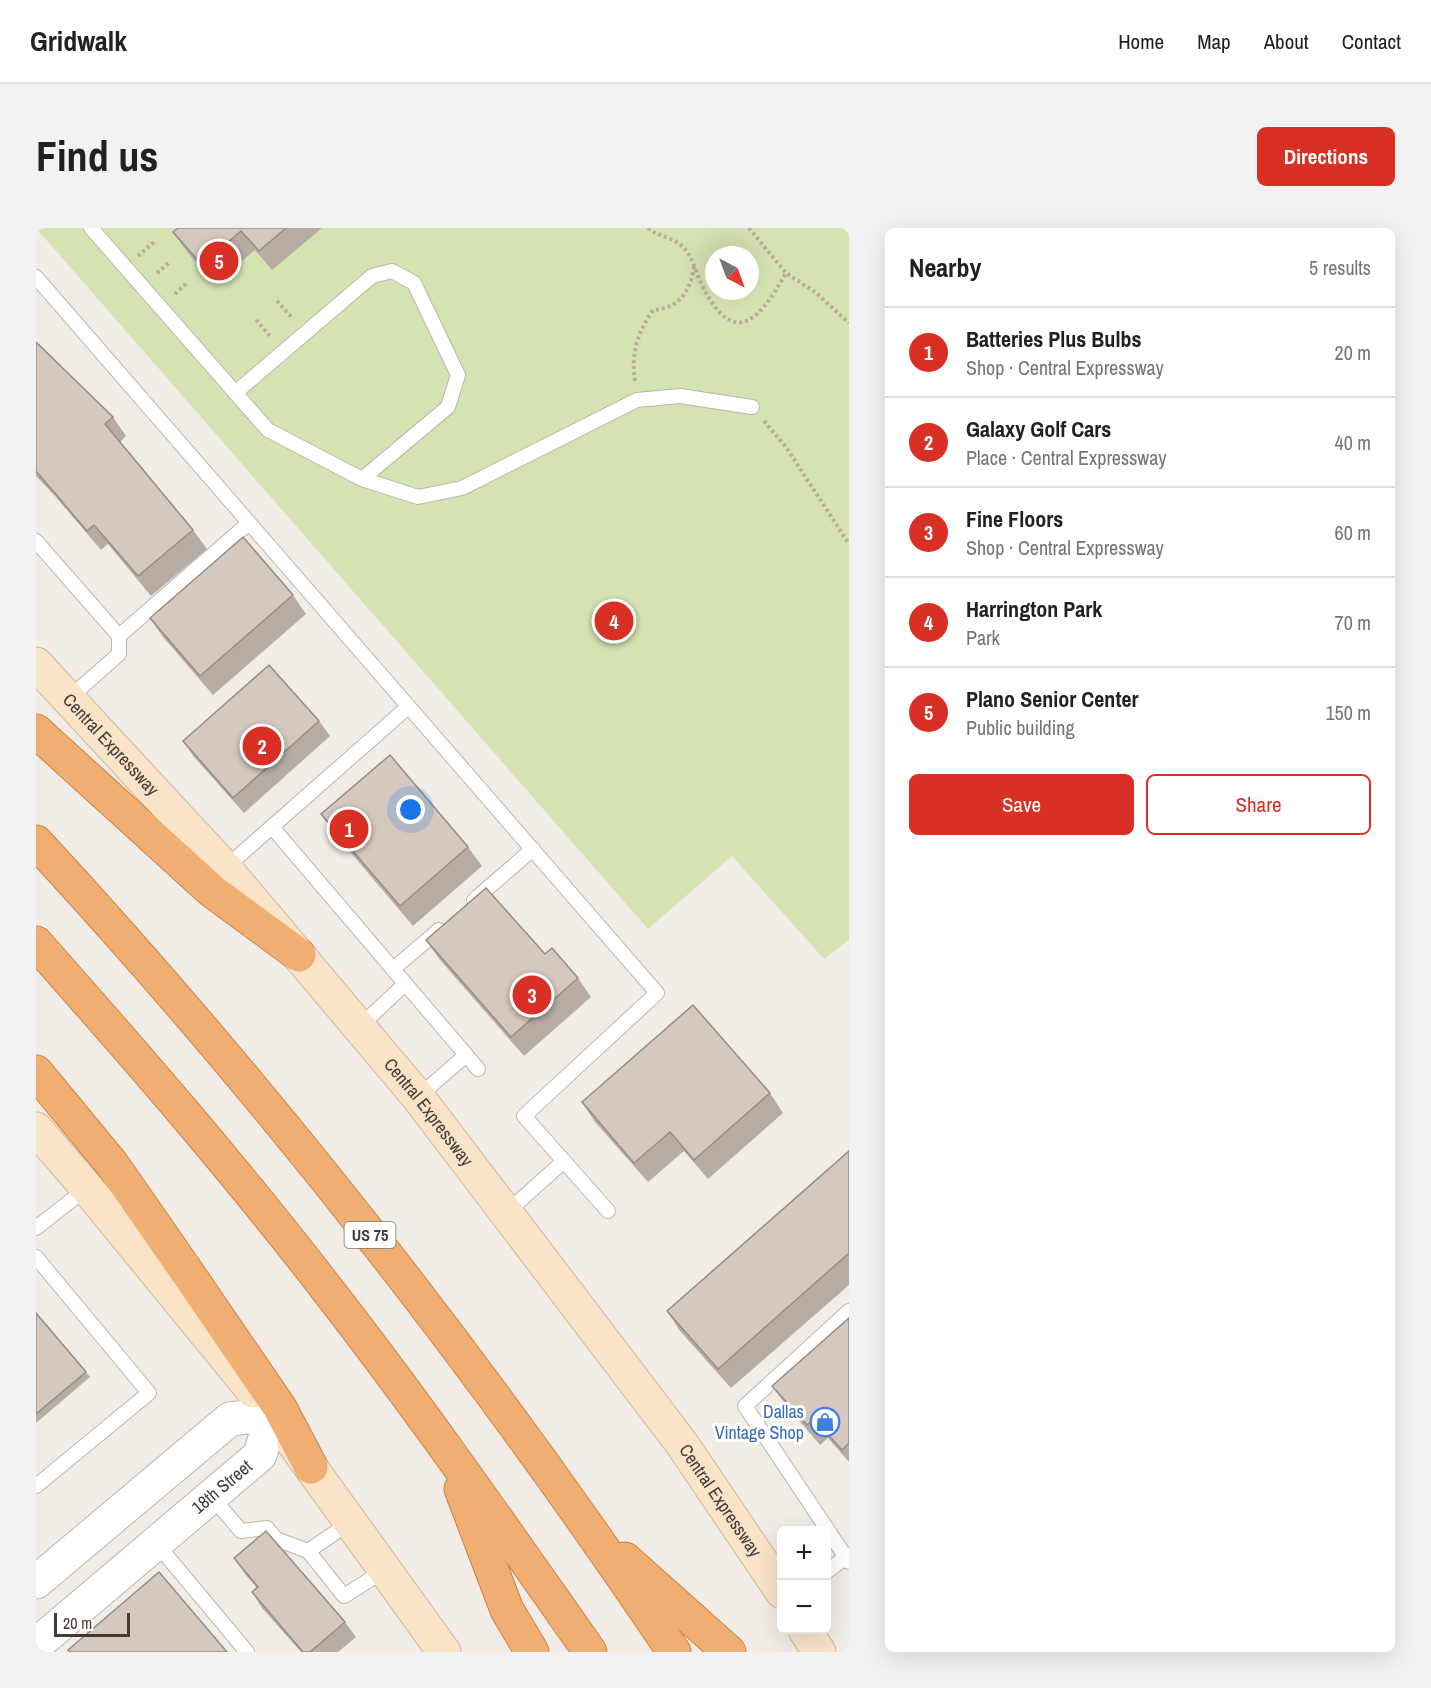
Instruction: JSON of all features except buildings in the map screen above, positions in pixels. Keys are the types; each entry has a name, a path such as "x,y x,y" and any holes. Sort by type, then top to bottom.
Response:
{"highway":[{"path":"36,731 212,891 299,955"},
{"name":"US 75","path":"36,842 186,1010 305,1154 428,1309 587,1526 674,1652"},
{"path":"36,943 228,1167 329,1291 445,1445 590,1652"},
{"path":"36,1072 112,1164 280,1408 311,1467"},
{"path":"445,1445 507,1610 532,1652"},
{"path":"587,1526 729,1652"}],"main road":[{"name":"Central Expressway","path":"36,664 225,868 418,1097 682,1444 777,1585"},
{"path":"36,1129 272,1414 386,1569 440,1650"},
{"path":"808,1634 819,1652"}],"street":[{"name":"18th Street","path":"36,1645 260,1455 272,1414"},
{"path":"36,1582 230,1419 272,1414"}],"lane":[{"path":"91,228 268,430 362,479 417,497 462,488 637,400 680,396 752,407"},
{"path":"235,393 372,276 392,271 414,283 458,375 448,407 362,479"},
{"path":"36,277 657,993 524,1116 608,1211"},
{"path":"118,636 249,523"},
{"path":"36,541 118,636 119,654 68,699"},
{"path":"225,868 408,706"},
{"path":"272,827 478,1069"},
{"path":"393,969 532,849"},
{"path":"360,1026 405,984"},
{"path":"418,1097 466,1055"},
{"path":"507,1212 564,1161"},
{"path":"36,1228 87,1188"},
{"path":"36,1257 149,1393 36,1486"},
{"path":"831,1569 848,1558 745,1406 849,1311"},
{"path":"211,1496 241,1532 267,1528 276,1539 308,1551 344,1596 386,1569"},
{"path":"308,1551 351,1522"},
{"path":"156,1543 247,1652"}],"path":[{"path":"648,228 676,240 684,247 717,311 735,321 746,322 766,308 786,273"},
{"path":"748,228 786,273 815,291 849,323"},
{"path":"637,400 633,366 640,329 653,310 672,306 682,299 688,289 694,267"},
{"path":"752,407 786,447 849,544"}],"green space":[{"path":"36,228 849,228 849,940 824,959 732,856 648,929"}],"place":[{"name":"Plano Senior Center","path":"219,261"},
{"name":"Harrington Park","path":"614,621"},
{"name":"Galaxy Golf Cars","path":"262,746"},
{"name":"Batteries Plus Bulbs","path":"349,829"},
{"name":"Fine Floors","path":"532,995"},
{"name":"Dallas Vintage Shop","path":"825,1422"}]}
